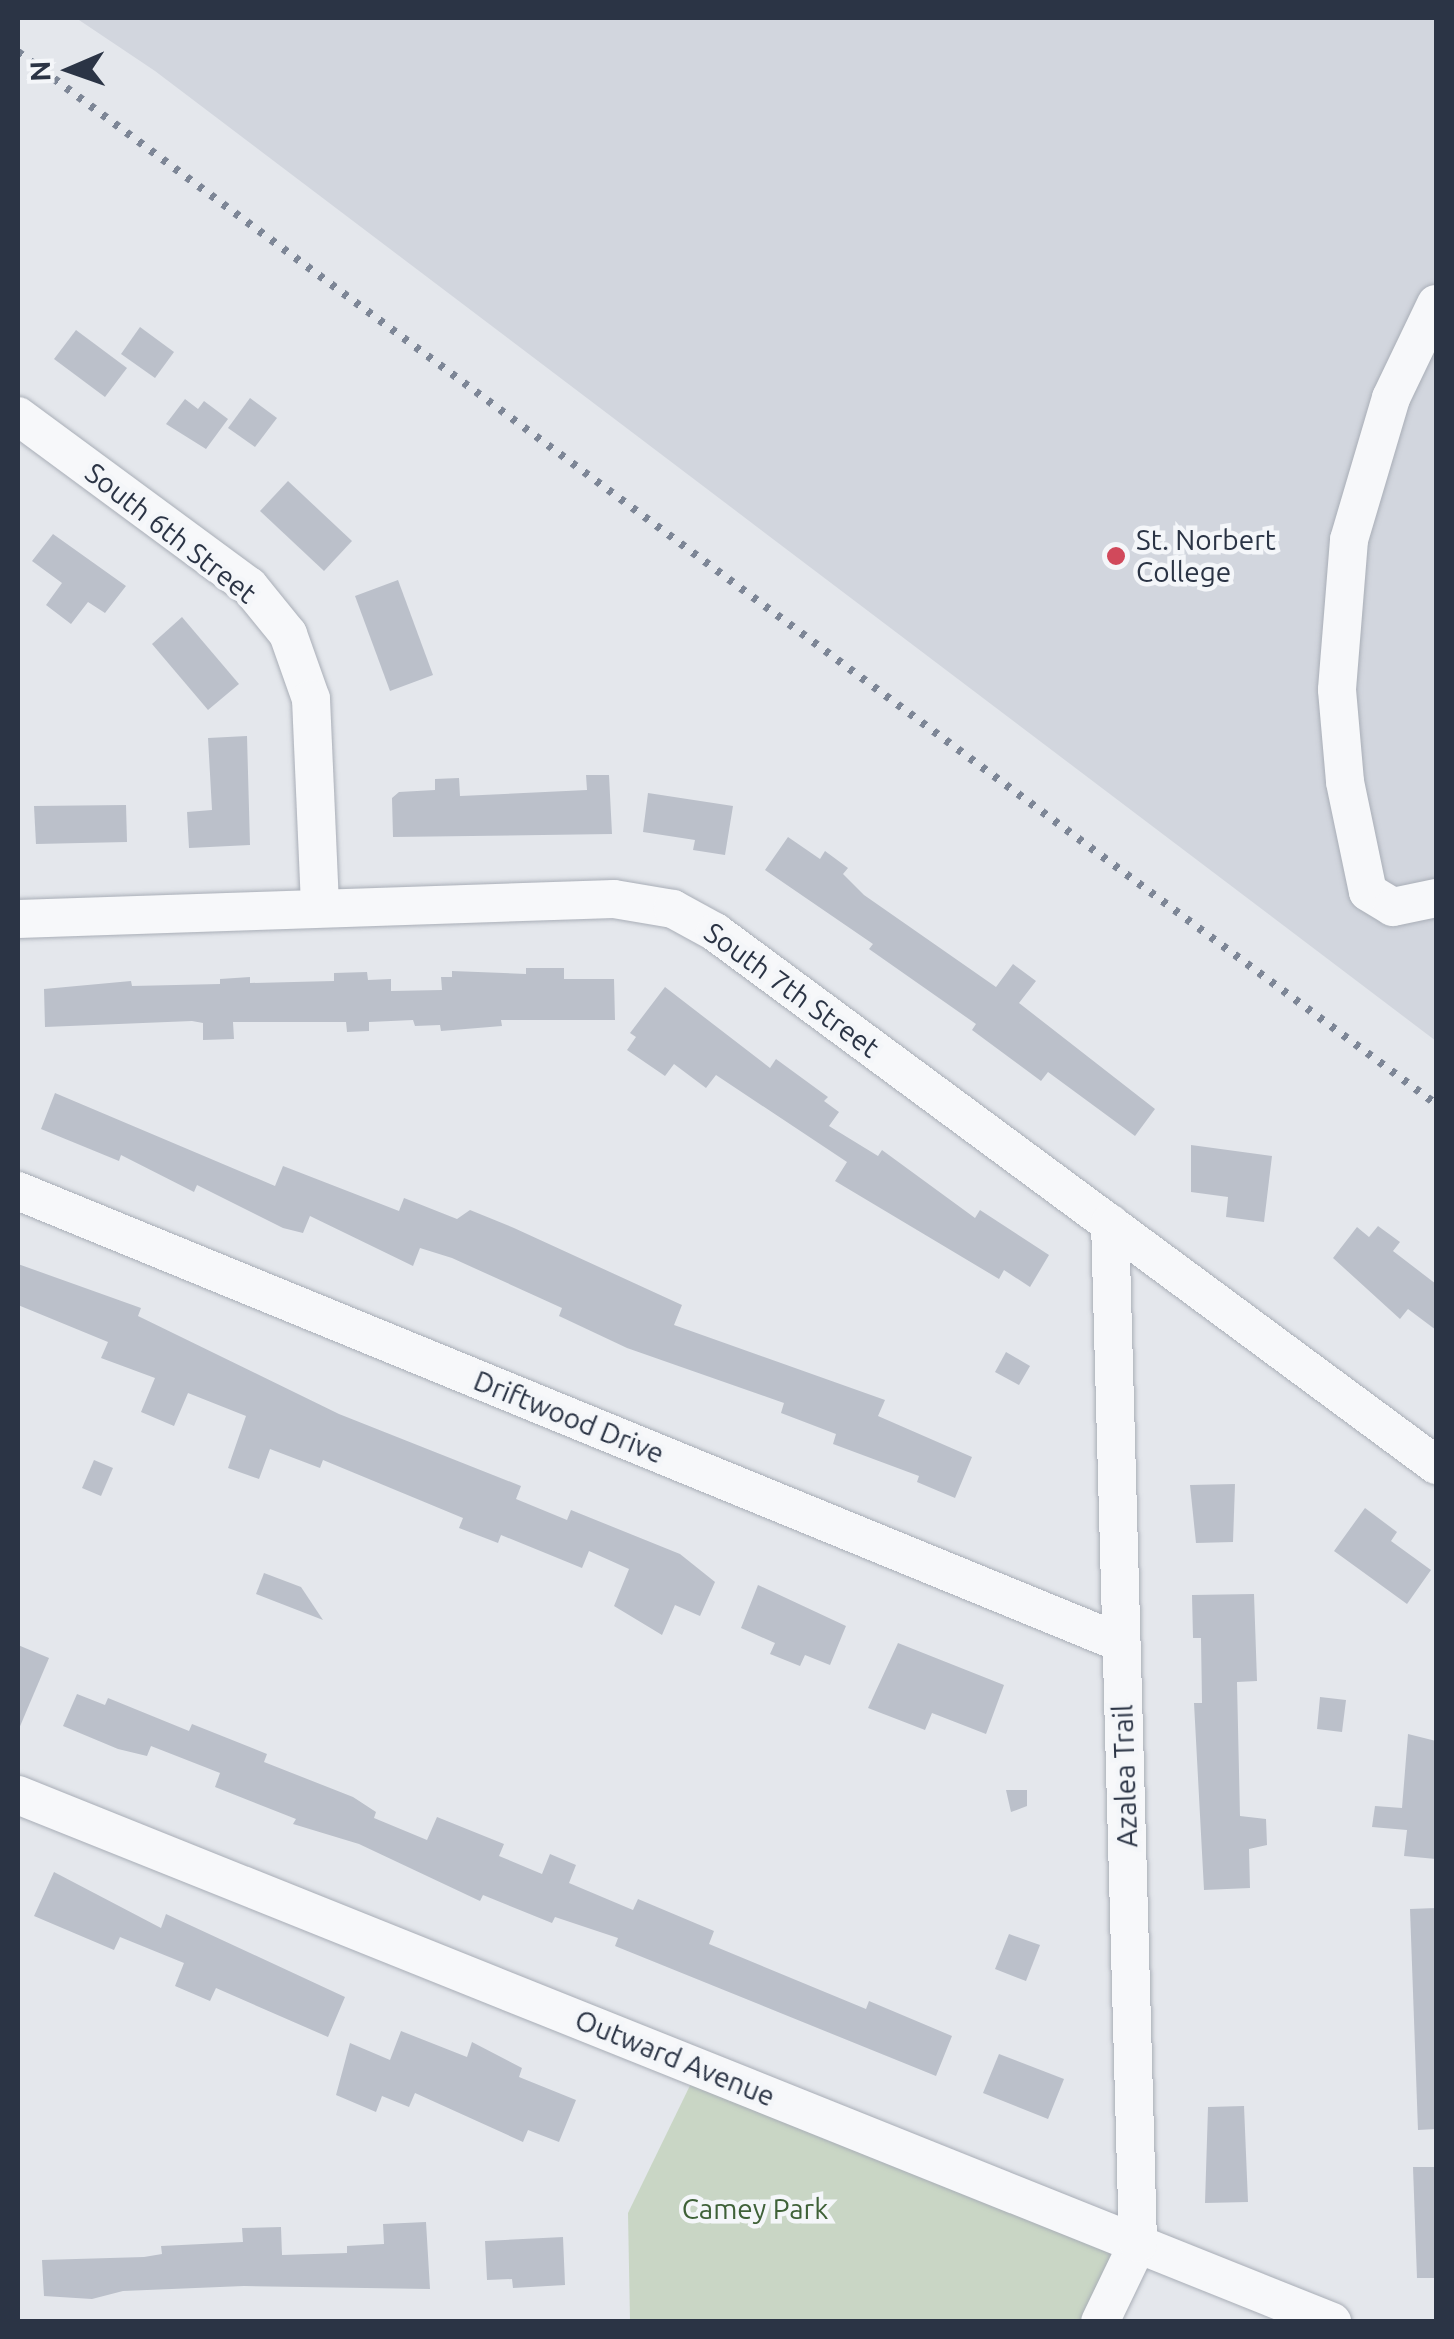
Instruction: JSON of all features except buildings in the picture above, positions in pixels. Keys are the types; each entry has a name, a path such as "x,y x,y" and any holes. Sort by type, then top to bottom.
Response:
{"street":[{"path":"1436,304 1391,398 1353,524 1339,611 1337,690 1345,782 1368,892 1393,906 1436,898"},
{"name":"South 6th Street","path":"18,416 249,586 288,634 311,699 320,908"},
{"name":"South 7th Street","path":"18,919 614,899 673,909 715,932 1436,1464"},
{"name":"Driftwood Drive","path":"18,1190 1121,1644"},
{"name":"Azalea Trail","path":"1100,2322 1138,2242 1110,1223"},
{"name":"Outward Avenue","path":"18,1795 1332,2322"}],"shaded area":[{"name":"St. Norbert College","path":"76,18 1436,18 1436,1041 155,71"}],"green space":[{"name":"Camey Park","path":"699,2067 1138,2243 1100,2321 630,2321 628,2213"}],"railway":[{"path":"18,52 1436,1104"}],"place":[{"name":"St. Norbert College","path":"1116,556"}]}
